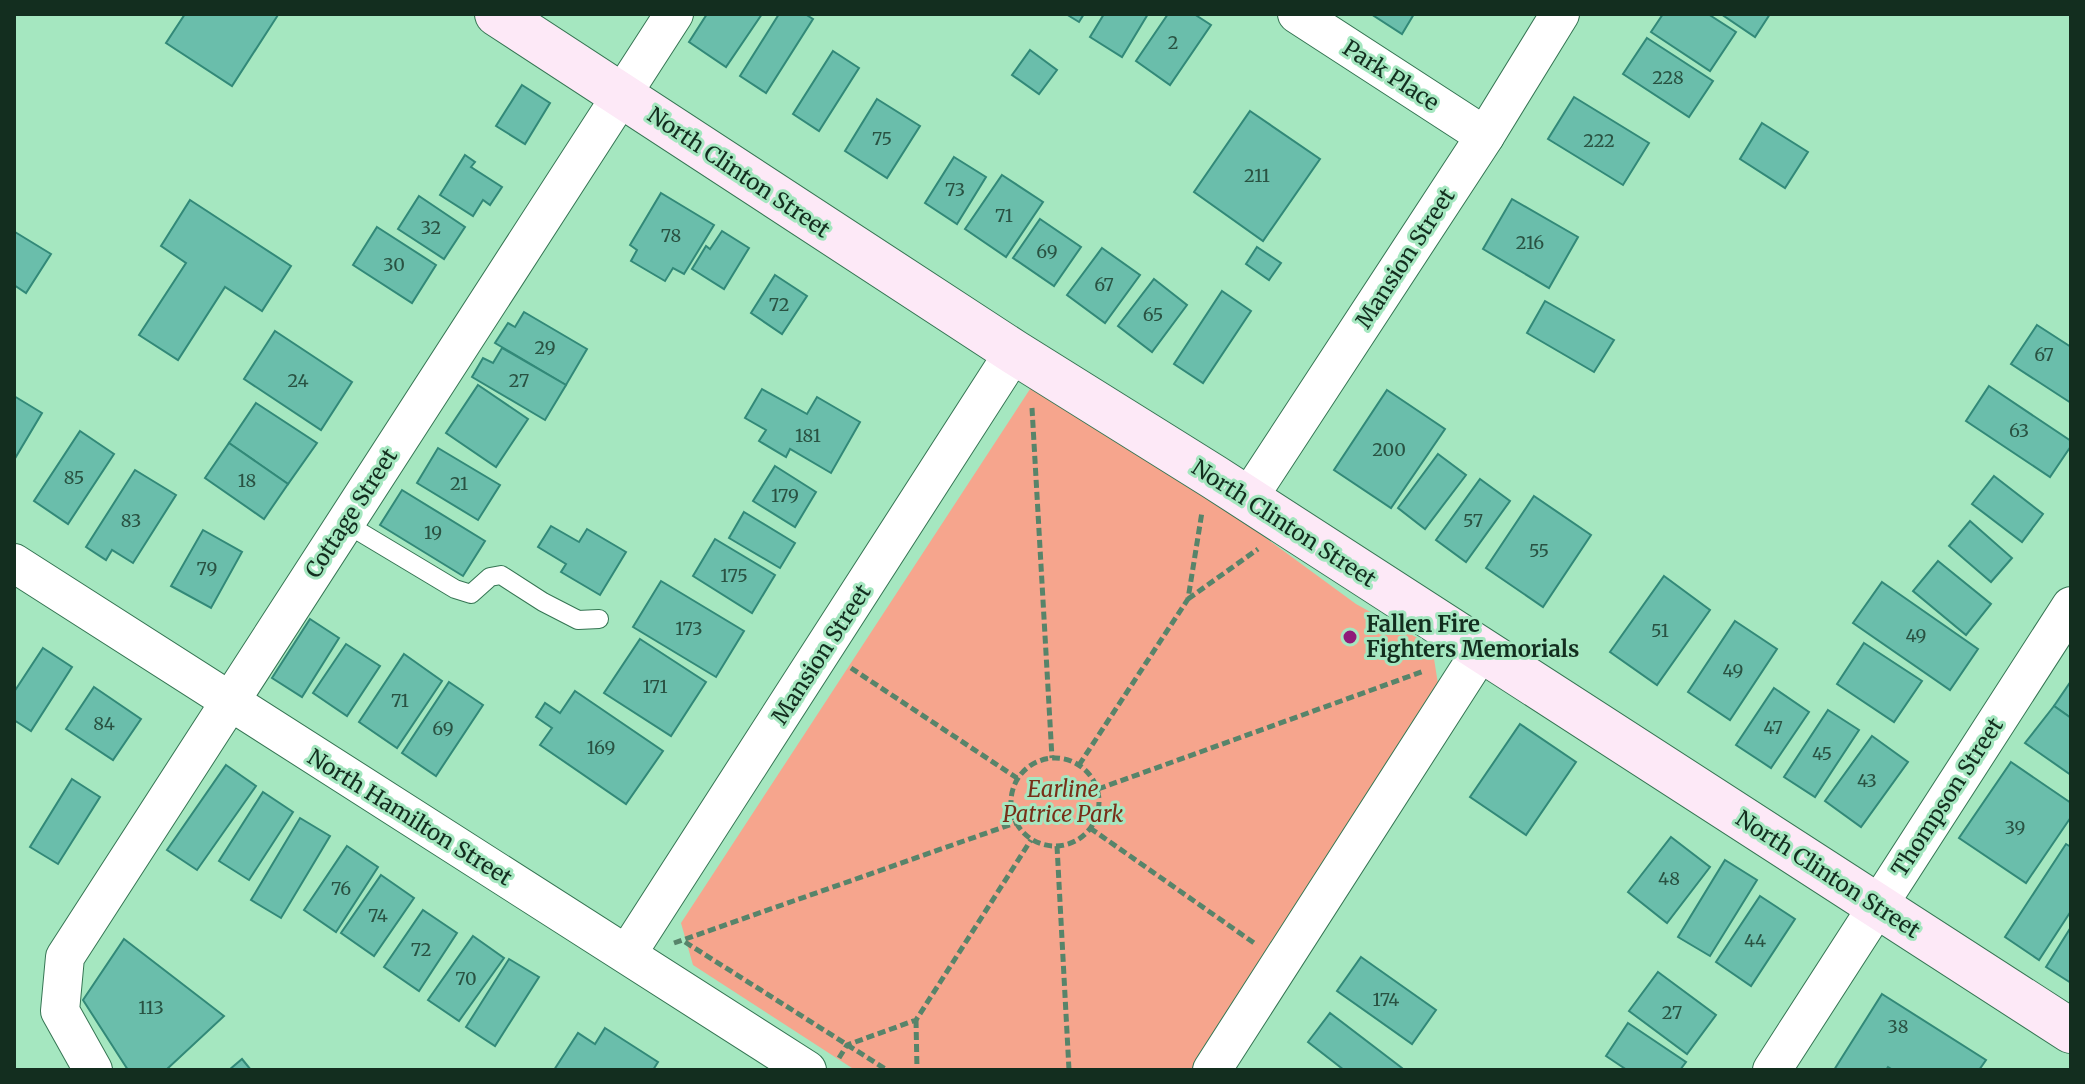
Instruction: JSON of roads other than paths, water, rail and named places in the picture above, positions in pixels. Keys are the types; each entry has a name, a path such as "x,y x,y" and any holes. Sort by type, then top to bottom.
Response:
{"street":[{"name":"North Clinton Street","path":"497,14 1014,352 2071,1031"},
{"name":"Cottage Street","path":"93,1070 60,1011 65,957 674,14"},
{"name":"Park Place","path":"1297,14 1485,136"},
{"name":"Mansion Street","path":"1247,500 1485,136 1560,14"},
{"name":"Mansion Street","path":"627,954 1014,352"},
{"name":"North Hamilton Street","path":"14,563 807,1070"},
{"name":"Thompson Street","path":"1772,1070 2071,606"},
{"path":"1212,1070 1481,651"}],"lane":[{"path":"345,523 455,589 471,594 490,577 501,575 578,620 599,619"}],"place":[{"name":"Fallen Fire Fighters Memorials","path":"1350,637"}],"park label":[{"name":"Earline Patrice Park","path":"1063,802"}]}
